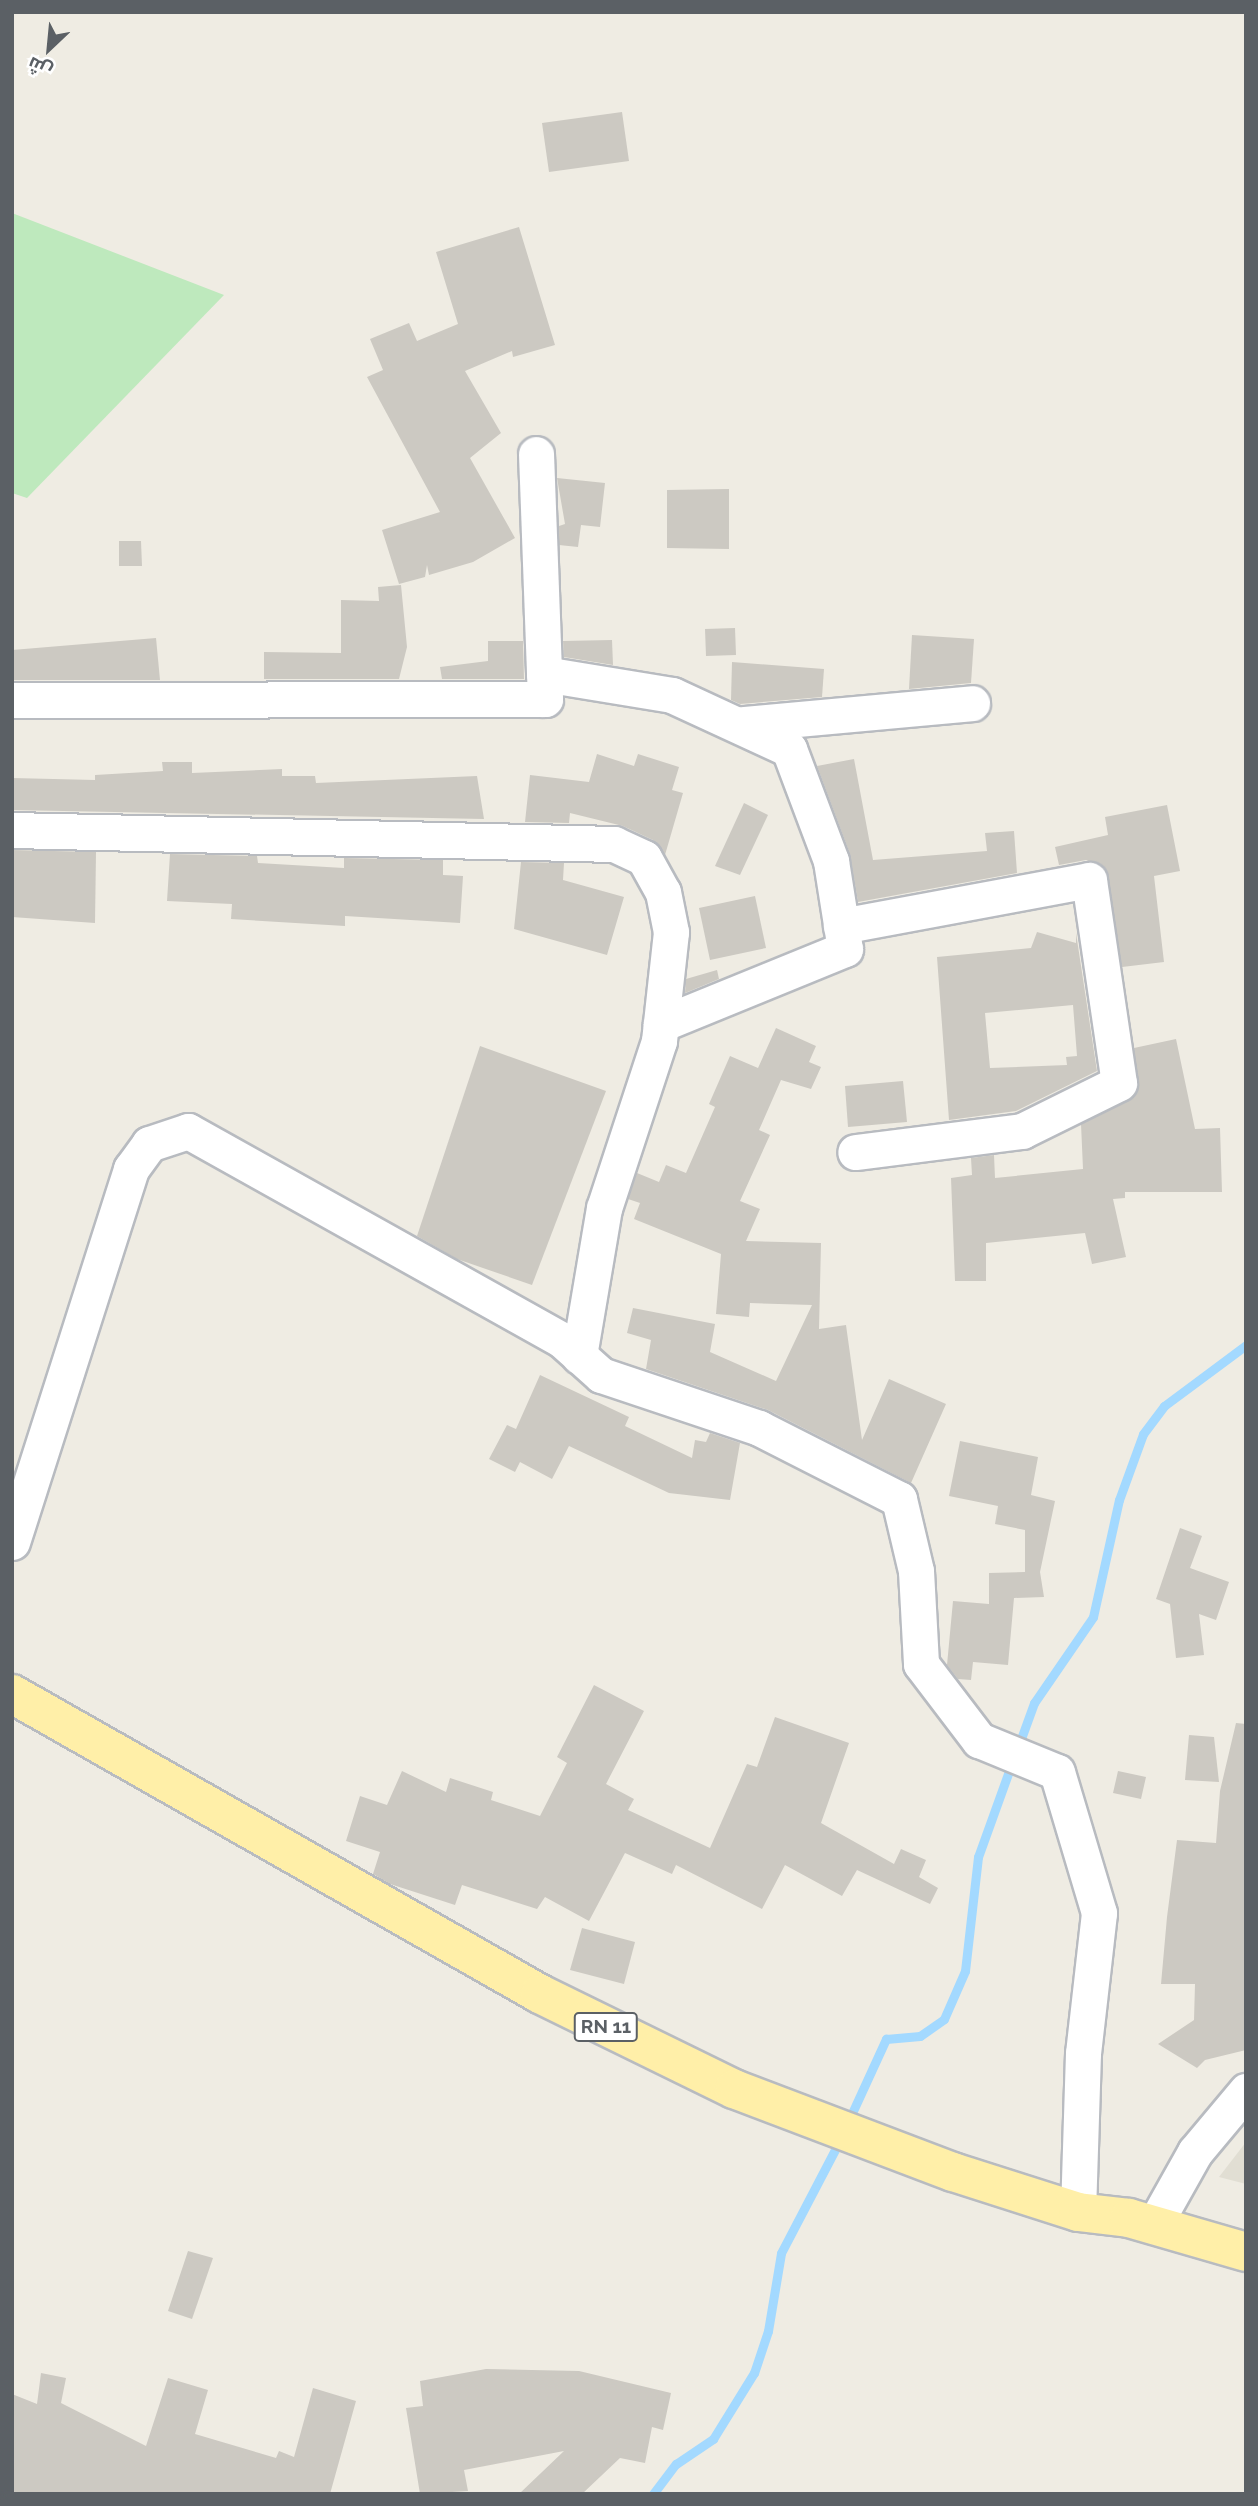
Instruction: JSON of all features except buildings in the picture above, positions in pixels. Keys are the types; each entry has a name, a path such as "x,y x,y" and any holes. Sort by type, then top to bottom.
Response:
{"main road":[{"name":"RN 11","path":"12,1694 540,1994 734,2090 953,2172 1078,2212 1154,2225 1246,2252"}],"street":[{"path":"12,700 545,699 536,454"},
{"path":"544,674 672,695 743,724 789,749 831,861 845,949 661,1024"},
{"path":"743,724 972,703"},
{"path":"12,830 614,845 645,858 663,892 671,932 661,1024 604,1208 579,1356"},
{"path":"841,926 1089,880 1119,1083 1022,1131 855,1152"},
{"path":"12,1542 131,1169 149,1144 188,1131 563,1341 601,1376 760,1429 899,1499 916,1571 920,1664 979,1740 1057,1772 1099,1913 1083,2053 1078,2212"},
{"path":"1154,2225 1195,2152 1246,2091"}],"shaded area":[{"path":"1246,2142 1246,2184 1219,2177"}],"green space":[{"path":"12,213 224,295 27,498 12,493"}],"waterway":[{"path":"1018,1747 1034,1703 1093,1617 1119,1500 1143,1434 1164,1406 1246,1345"},
{"path":"847,2124 886,2039 920,2036 944,2019 965,1971 978,1857 1013,1760"},
{"path":"653,2494 676,2464 713,2439 754,2373 768,2331 781,2253 840,2140"}]}
